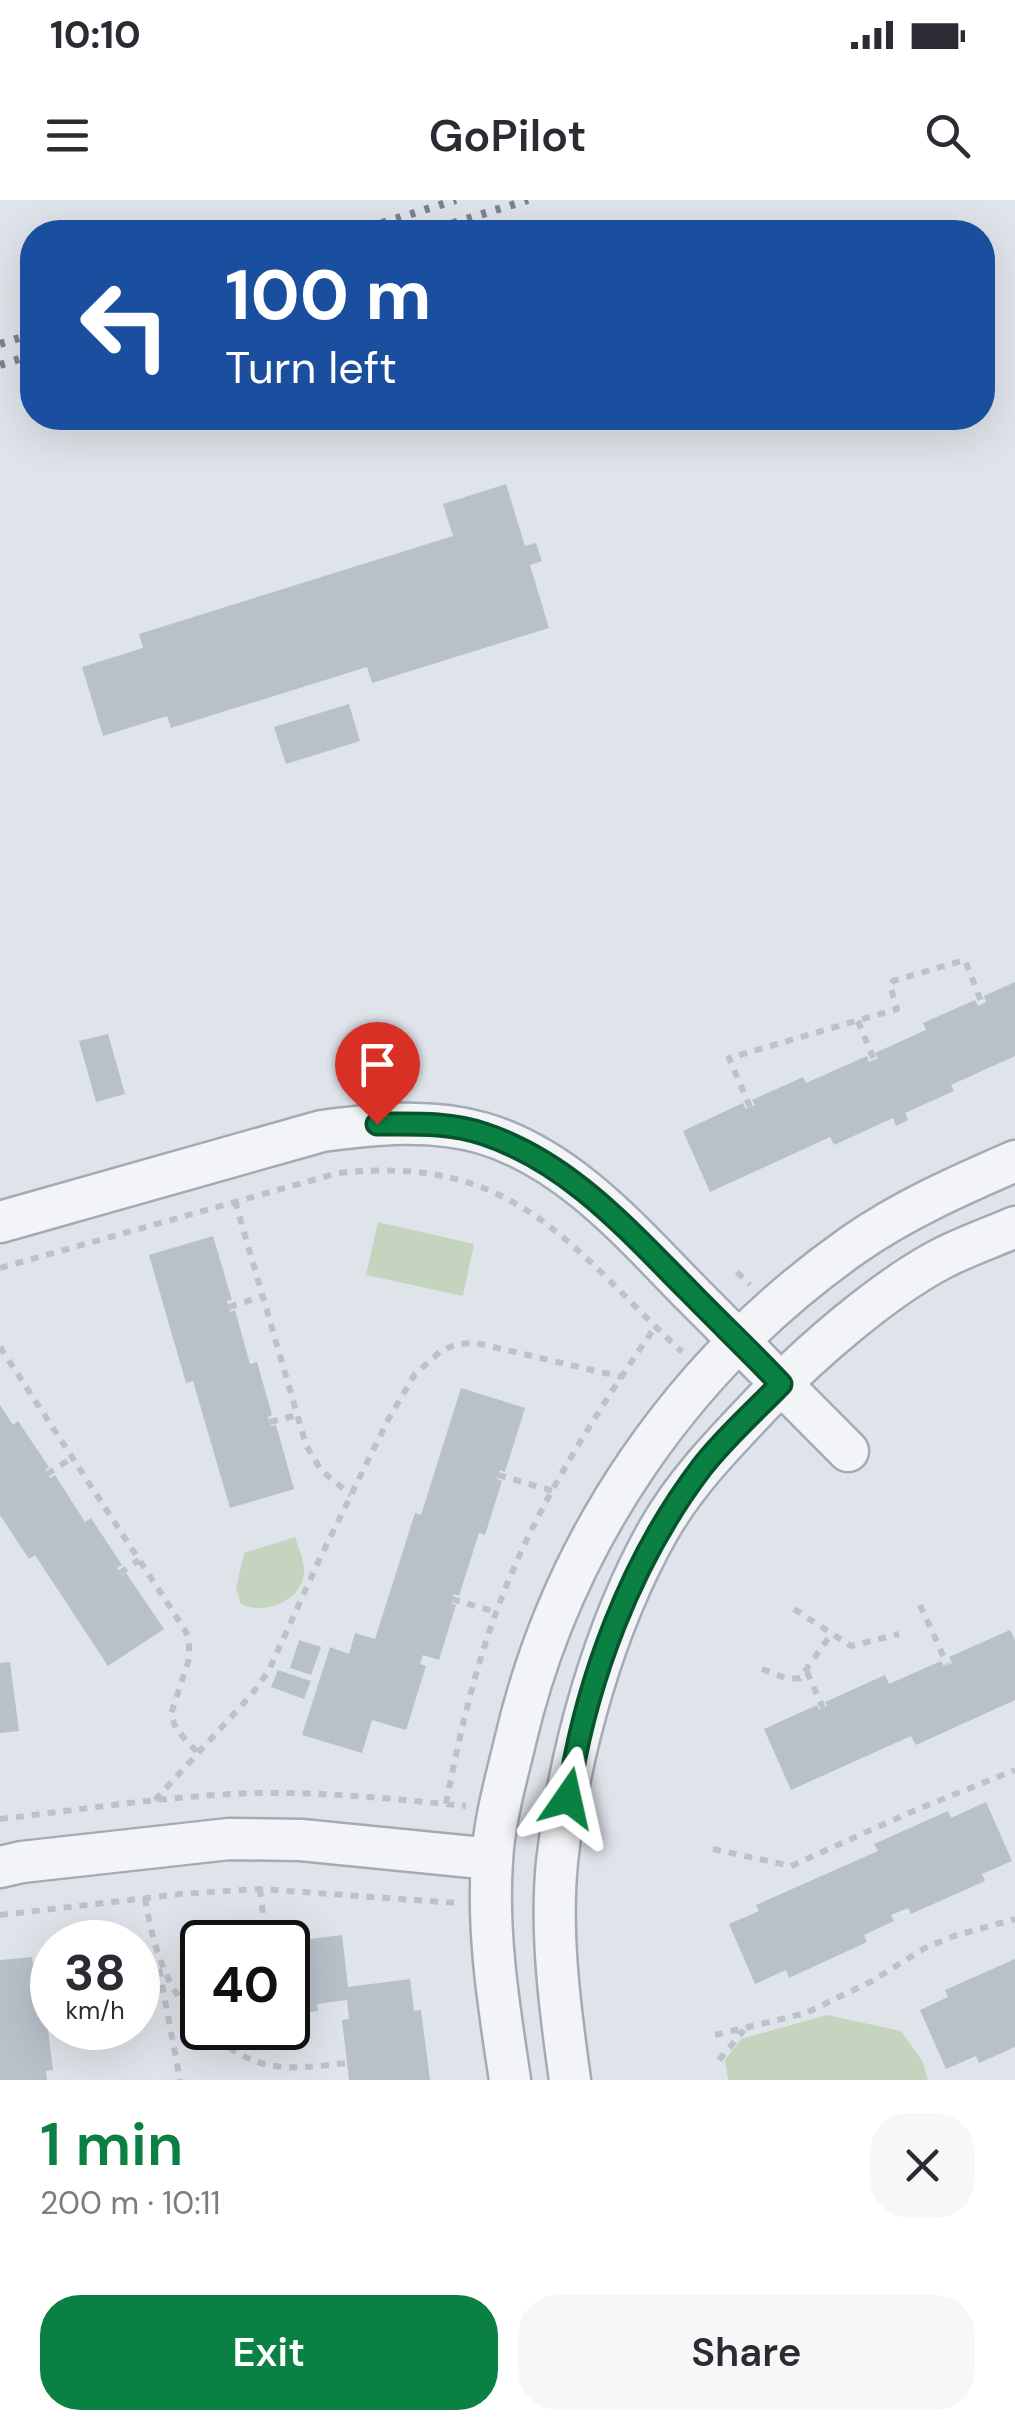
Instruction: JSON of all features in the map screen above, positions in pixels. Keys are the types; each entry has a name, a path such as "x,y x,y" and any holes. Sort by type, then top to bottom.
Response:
{"street":[{"path":"0,1222 322,1131 377,1124 433,1125 482,1133 563,1174 616,1216 848,1451"},
{"path":"510,2080 493,1961 492,1859 501,1800 527,1690 550,1624 584,1548 623,1481 730,1332 856,1243 962,1184 1015,1161"},
{"path":"570,2080 557,1962 557,1862 572,1768 604,1654 622,1605 660,1528 704,1465 822,1346 938,1260 1015,1227"},
{"path":"0,1867 229,1839 301,1840 492,1859"}],"path":[{"path":"750,1107 729,1058 897,1009 890,985 893,981 965,960 982,1004"},
{"path":"858,1021 874,1060"},
{"path":"0,1268 338,1174 371,1170 455,1178 510,1199 550,1224 687,1358 730,1332"},
{"path":"236,1201 311,1457 351,1495"},
{"path":"229,1307 263,1296"},
{"path":"446,1804 469,1695 496,1612 526,1541 655,1328"},
{"path":"154,1801 269,1670 389,1418 416,1374 440,1351 457,1344 476,1343 622,1377"},
{"path":"0,1347 3,1358 189,1640 189,1659 172,1714 176,1730 198,1752"},
{"path":"270,1422 297,1415"},
{"path":"47,1474 72,1458"},
{"path":"498,1475 553,1491"},
{"path":"120,1572 139,1560"},
{"path":"452,1599 496,1612"},
{"path":"920,1605 947,1664"},
{"path":"794,1609 851,1646 899,1634"},
{"path":"762,1669 794,1680 807,1672 832,1633"},
{"path":"807,1672 823,1708"},
{"path":"713,1849 791,1866 1015,1770"},
{"path":"260,1889 264,1920"},
{"path":"145,1898 149,1920"},
{"path":"715,2035 821,2006 872,1981 925,1948 1015,1919"},
{"path":"160,1958 180,1999"},
{"path":"160,1975 180,2080"},
{"path":"720,2060 745,2029"},
{"path":"231,2050 251,2061 292,2069 348,2063"},
{"path":"316,2066 317,2080"}],"green space":[{"path":"378,1222 474,1244 463,1296 366,1275"},
{"path":"295,1537 304,1570 298,1590 272,1606 241,1604 236,1588 244,1553"},
{"path":"827,2015 901,2031 923,2062 928,2080 728,2080 725,2060 741,2039"}],"building":[{"path":"506,484 525,546 536,543 542,561 530,565 549,628 372,683 367,667 171,728 167,716 103,736 82,667 143,648 139,634 453,536 443,504"},
{"path":"349,704 360,741 286,764 274,727"},
{"path":"1015,982 1015,1056 951,1085 954,1091 905,1113 908,1120 896,1126 893,1118 834,1145 830,1137 710,1192 683,1131 743,1103 746,1109 755,1105 752,1100 803,1077 806,1083 867,1056 869,1062 878,1058 875,1053 926,1030 923,1023 975,1000 978,1006 986,1002 984,996"},
{"path":"108,1034 125,1094 96,1102 79,1041"},
{"path":"213,1236 232,1300 227,1301 230,1312 235,1310 250,1364 257,1362 272,1415 268,1417 271,1426 276,1425 294,1489 230,1508 193,1381 186,1383 149,1255"},
{"path":"461,1388 525,1408 505,1472 500,1470 498,1475 497,1479 502,1481 485,1535 479,1533 459,1596 454,1594 451,1603 456,1605 439,1660 423,1655 420,1664 426,1666 406,1730 372,1720 362,1753 302,1735 330,1647 349,1654 355,1633 375,1639 415,1513 421,1515"},
{"path":"0,1405 13,1425 18,1421 49,1467 45,1470 50,1478 55,1475 85,1522 91,1518 122,1565 117,1568 122,1576 126,1573 164,1629 108,1666 35,1555 29,1559 0,1515"},
{"path":"1010,1630 1015,1640 1015,1700 916,1745 911,1736 791,1790 764,1729 817,1705 819,1710 827,1706 825,1702 885,1675 889,1684 941,1661 944,1666 952,1663 949,1657"},
{"path":"299,1640 321,1647 311,1675 290,1668"},
{"path":"10,1662 19,1731 0,1733 0,1663"},
{"path":"278,1670 311,1681 304,1699 271,1687"},
{"path":"986,1802 1012,1861 982,1874 985,1881 911,1914 908,1908 891,1915 894,1921 864,1935 867,1942 789,1978 786,1970 755,1984 729,1924 759,1911 756,1905 878,1851 874,1844 948,1811 951,1818"},
{"path":"342,1935 348,1987 410,1979 414,2011 421,2010 430,2080 349,2080 342,2020 349,2019 347,2000 317,2004 318,2011 310,2012 310,1939"},
{"path":"30,1957 30,2050 51,2050 53,2070 46,2071 47,2080 0,2080 0,1960"},
{"path":"1015,1959 1015,2047 979,2063 976,2056 946,2069 920,2010 948,1997 945,1990"}],"railway":[{"path":"392,220 456,200"},
{"path":"463,220 528,200"},
{"path":"0,344 20,338"},
{"path":"0,365 20,359"}],"route":[{"path":"377,1124 433,1125 482,1133 563,1174 616,1216 781,1384 704,1465 660,1528 622,1605 604,1654 572,1768 568,1798"}]}
